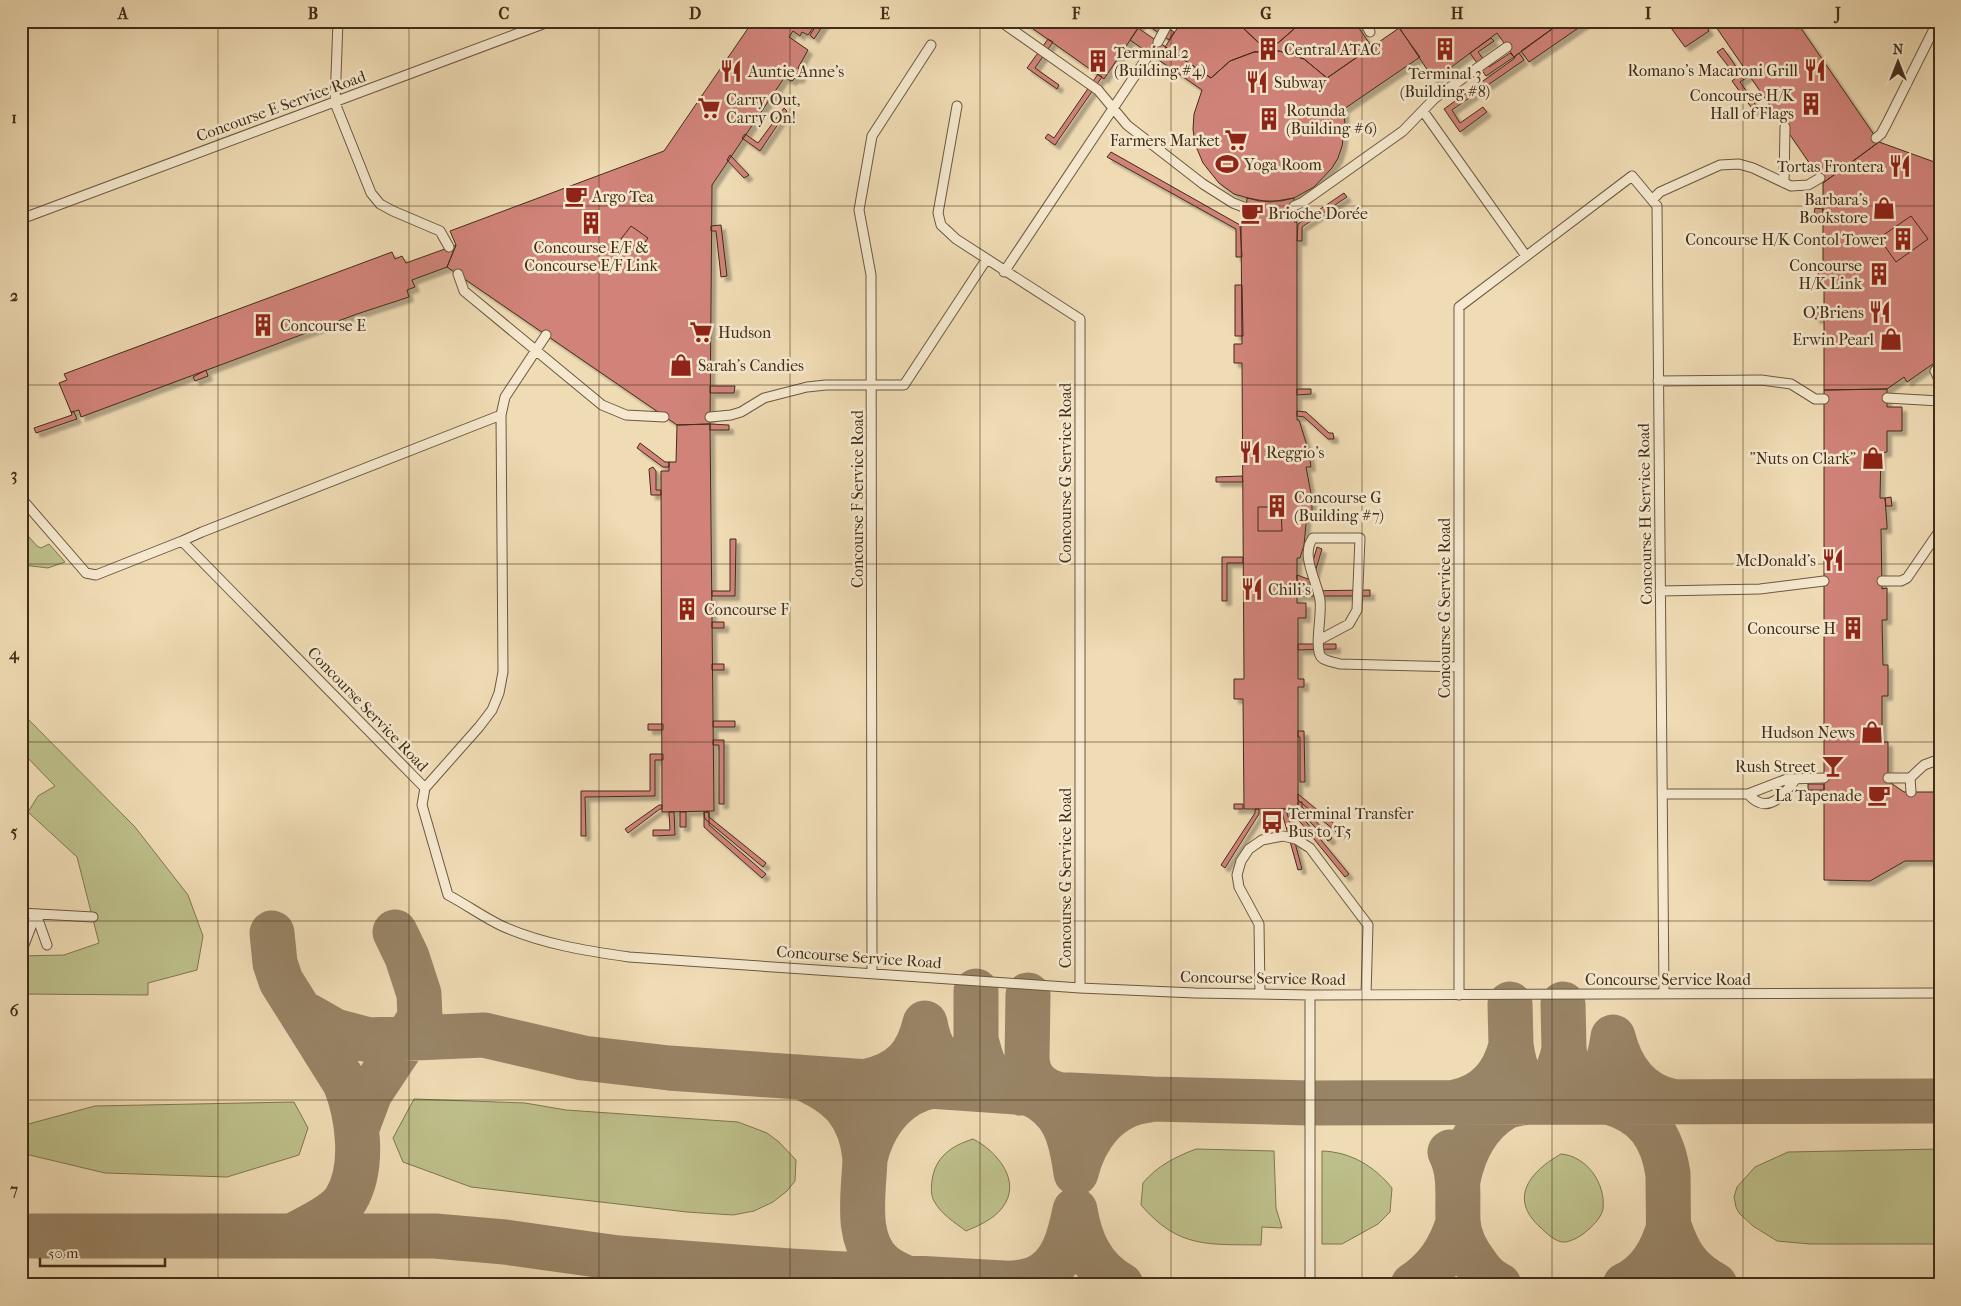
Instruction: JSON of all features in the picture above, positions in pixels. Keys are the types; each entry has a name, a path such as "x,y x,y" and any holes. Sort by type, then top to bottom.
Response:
{"lane":[{"path":"338,21 335,103 371,193 380,204 392,211 440,231 449,247"},
{"name":"Concourse E Service Road","path":"21,219 552,21"},
{"path":"1000,21 1098,90 1127,124 1203,184 1233,203 1246,208"},
{"path":"1158,42 1169,21"},
{"path":"1364,21 1370,32"},
{"path":"1876,138 1881,134 1887,123 1938,21"},
{"name":"Concourse F Service Road","path":"872,973 871,275 859,210 872,136 931,44"},
{"path":"1294,206 1303,202 1403,131 1435,98 1507,47"},
{"path":"957,106 938,213 941,225 956,239 1004,272 1148,56"},
{"path":"1423,111 1526,256"},
{"path":"1784,183 1785,127"},
{"path":"1652,200 1660,192 1720,165 1739,164 1753,168 1791,186 1808,185 1820,178"},
{"name":"Concourse H Service Road","path":"1526,256 1632,176 1657,206 1664,994"},
{"name":"Concourse G Service Road","path":"1459,995 1458,307 1526,256"},
{"path":"710,417 731,415 764,398 807,387 904,386 986,260"},
{"name":"Concourse G Service Road","path":"1004,272 1080,319 1080,988"},
{"path":"458,274 464,290 602,405 626,415 664,417"},
{"path":"425,788 479,728 492,710 499,693 503,672 502,415 505,397 546,336"},
{"path":"1940,364 1935,371 1940,382"},
{"path":"1658,381 1761,380 1791,384 1815,398 1824,398"},
{"path":"1886,398 1940,401"},
{"path":"21,498 86,573 96,574 502,415"},
{"path":"1882,581 1902,581 1907,578 1940,530"},
{"path":"1319,640 1349,624 1357,610 1360,538 1313,538 1308,544 1308,556 1320,602 1319,640 1320,655 1324,659 1340,664 1459,667"},
{"name":"Concourse Service Road","path":"182,541 425,788 422,806 448,895 505,927 582,950 630,957 1080,988 1260,994 1940,993"},
{"path":"1660,591 1760,590 1824,581"},
{"path":"1888,778 1910,778 1924,765 1940,758"},
{"path":"1662,794 1748,794 1787,779 1824,778"},
{"path":"1910,778 1910,792"},
{"path":"1748,794 1755,802 1764,804 1775,801 1785,794 1796,779"},
{"path":"1260,994 1260,924 1239,886 1237,875 1241,861 1249,849 1262,840 1283,836 1296,839 1310,848 1368,925 1366,995"},
{"path":"21,914 93,916"},
{"path":"36,914 47,944"},
{"path":"24,945 36,914"},
{"path":"1310,995 1310,1285"}],"green space":[{"path":"21,528 37,546 41,548 49,544 65,562 48,568 23,565 21,563"},
{"path":"21,712 135,827 188,895 203,936 197,970 148,983 148,995 21,994 21,956 64,955 99,943 77,857 28,812 38,796 55,786 21,751"},
{"path":"414,1099 525,1103 566,1110 738,1122 767,1133 779,1142 796,1160 795,1181 787,1191 773,1202 754,1211 733,1215 687,1212 471,1187 403,1162 393,1138"},
{"path":"294,1102 308,1128 299,1155 227,1177 105,1173 21,1153 21,1126 95,1106"},
{"path":"973,1139 991,1151 998,1159 1004,1168 1010,1188 1008,1198 995,1216 966,1231 940,1210 932,1197 931,1186 940,1159 951,1149"},
{"path":"1196,1149 1274,1151 1276,1208 1282,1228 1262,1227 1261,1245 1210,1244 1182,1237 1168,1230 1155,1219 1141,1205 1143,1183 1167,1163"},
{"path":"1940,1149 1940,1244 1810,1244 1777,1241 1753,1226 1739,1213 1736,1207 1734,1197 1737,1187 1755,1167 1788,1152"},
{"path":"1322,1151 1352,1157 1378,1173 1392,1188 1390,1212 1378,1224 1342,1244 1322,1244"},
{"path":"1561,1154 1579,1160 1587,1166 1598,1181 1603,1200 1603,1209 1598,1220 1581,1235 1563,1242 1557,1241 1548,1235 1531,1217 1524,1196 1527,1186 1540,1169"}],"building":[{"name":"Concourse E/F & Concourse E/F Link","path":"753,21 818,21 808,35 802,32 800,36 793,31 789,37 808,50 798,68 803,72 799,79 795,78 792,81 784,78 712,185 710,424 677,425 447,267 456,245 450,231 664,151"},
{"path":"819,21 826,21 814,39 810,35"},
{"name":"Terminal 2 (Building #4)","path":"1022,21 1143,21 1104,79"},
{"path":"1158,21 1174,32 1169,40 1143,22"},
{"name":"Central ATAC","path":"1182,21 1243,21 1243,28 1259,43 1278,43 1294,29 1294,21 1354,21 1372,47 1327,78 1304,59 1279,51 1254,52 1230,61 1211,78 1165,47"},
{"path":"1243,21 1294,21 1294,29 1278,43 1259,43 1243,28"},
{"name":"Terminal 3 (Building #8)","path":"1395,21 1563,21 1514,57 1497,33 1434,80"},
{"path":"1563,21 1587,22 1529,62 1521,51"},
{"path":"1666,21 1703,21 1709,31 1685,47"},
{"name":"Concourse H/K Hall of Flags","path":"1712,21 1796,21 1879,142 1823,183"},
{"name":"Rotunda (Building #6)","path":"1138,28 1211,78 1230,61 1254,52 1279,51 1304,59 1327,78 1399,28 1420,57 1344,109 1345,125 1338,158 1332,168 1314,187 1294,198 1281,201 1259,201 1234,194 1219,183 1203,163 1195,144 1193,129 1194,114 1202,90 1130,40"},
{"path":"1491,38 1494,41 1478,52 1489,67 1510,53 1514,57 1486,76 1470,53"},
{"path":"1048,39 1053,42 1035,68 1059,85 1057,89 1027,68"},
{"path":"1723,48 1742,75 1746,72 1749,76 1740,82 1758,108 1754,111 1732,81 1737,77 1717,52"},
{"path":"1519,53 1524,60 1452,110 1460,123 1483,107 1487,112 1460,132 1444,109 1515,58"},
{"path":"1098,74 1102,77 1055,145 1045,138 1048,134 1054,138"},
{"path":"784,108 787,111 760,151 742,138 745,134 758,143"},
{"name":"Concourse H/K Link","path":"1879,142 1940,164 1940,359 1907,382 1904,377 1887,389 1824,390 1824,283 1818,283 1818,265 1823,265 1823,183"},
{"path":"1111,152 1240,225 1242,257 1236,257 1236,229 1107,157"},
{"path":"730,155 749,175 744,178 727,160"},
{"path":"1344,193 1347,197 1302,227 1302,241 1297,241 1298,224"},
{"name":"Concourse G (Building #7)","path":"1247,198 1270,202 1294,198 1294,222 1297,222 1297,420 1299,420 1309,452 1311,467 1306,467 1312,499 1312,513 1307,513 1304,545 1300,558 1297,558 1297,603 1306,603 1306,618 1298,618 1298,679 1304,679 1304,687 1298,687 1298,809 1244,809 1243,699 1234,699 1234,679 1244,679 1242,363 1234,363 1234,344 1242,344 1241,222 1245,222"},
{"path":"1815,208 1823,209 1823,215 1814,214"},
{"name":"Concourse H/K Contol Tower","path":"1911,216 1928,239 1896,262 1879,238"},
{"path":"721,225 727,276 721,277 716,231 711,231 711,226"},
{"path":"631,226 648,238 638,252 621,239"},
{"name":"Concourse E","path":"456,245 447,267 412,280 415,287 407,290 409,297 357,314 81,417 79,410 71,412 59,383 67,380 64,374 392,252 395,259 402,256 406,263"},
{"path":"1235,285 1242,285 1243,336 1235,336"},
{"path":"1815,313 1824,313 1824,318 1815,319"},
{"path":"206,370 208,376 195,381 193,377"},
{"path":"710,386 735,386 734,393 710,393"},
{"path":"1297,389 1311,389 1311,394 1297,395"},
{"name":"Concourse H","path":"1887,389 1887,407 1902,407 1902,431 1887,431 1887,452 1881,453 1880,498 1885,498 1887,525 1887,529 1881,529 1882,589 1887,588 1887,620 1882,620 1883,665 1888,665 1888,696 1882,696 1882,742 1888,742 1888,781 1904,792 1935,792 1935,805 1940,805 1940,848 1935,848 1935,861 1905,861 1870,881 1824,880 1824,390"},
{"path":"1297,411 1306,412 1329,433 1333,433 1334,439 1328,439 1304,417 1297,416"},
{"path":"71,412 74,412 77,419 36,433 34,428 72,415"},
{"name":"Concourse F","path":"710,424 714,811 662,812 661,471 669,471 669,462 676,462 677,425"},
{"path":"710,424 729,425 729,430 710,430"},
{"path":"640,443 665,462 669,462 669,467 663,467 637,448"},
{"path":"653,467 656,471 656,490 661,490 661,495 651,495 649,469"},
{"path":"1242,476 1243,482 1216,482 1216,477"},
{"path":"1891,497 1892,506 1886,506 1885,498"},
{"path":"1258,507 1281,507 1282,531 1258,531"},
{"path":"730,539 736,539 735,596 712,596 712,591 730,591"},
{"path":"1317,547 1322,549 1311,586 1297,581 1297,575 1308,579"},
{"path":"1222,557 1243,557 1243,563 1227,563 1227,601 1222,601"},
{"path":"1370,590 1370,596 1297,596 1297,591"},
{"path":"712,622 724,622 724,628 712,628"},
{"path":"1298,644 1336,644 1336,649 1298,650"},
{"path":"712,664 724,664 724,670 712,670"},
{"path":"713,721 735,721 735,727 713,727"},
{"path":"648,724 663,724 663,730 648,730"},
{"path":"1298,731 1304,731 1305,782 1300,782 1300,737 1298,737"},
{"path":"713,740 724,740 724,804 719,804 719,745 713,745"},
{"path":"650,754 663,754 663,760 655,760 655,796 585,797 586,836 581,836 581,791 650,791"},
{"path":"1808,784 1824,784 1824,790 1808,790"},
{"path":"1298,794 1343,831 1341,834 1298,800"},
{"path":"1298,802 1302,802 1302,807 1332,838 1330,840 1328,841 1298,809"},
{"path":"1234,804 1243,804 1243,809 1234,809"},
{"path":"659,805 662,805 662,809 628,833 625,829"},
{"path":"1255,809 1259,809 1259,814 1225,868 1221,865 1255,813"},
{"path":"1281,809 1286,809 1302,869 1298,870"},
{"path":"1292,809 1298,809 1298,812 1349,874 1345,877 1292,812"},
{"path":"669,812 674,812 675,835 653,836 653,830 670,830"},
{"path":"680,812 686,812 686,827 680,827"},
{"path":"704,812 709,812 709,817 766,863 763,867 705,819"},
{"path":"704,812 709,812 709,825 766,874 762,878 704,827"},
{"path":"1935,850 1940,851 1940,861 1935,856"}],"taxiway":[{"path":"357,1128 370,1093 420,1018 419,994 407,957 395,932"},
{"path":"272,933 275,963 281,981 345,1083 350,1096 358,1141 356,1172 346,1199 329,1216 292,1236"},
{"path":"976,991 976,1039"},
{"path":"1027,1058 1028,995"},
{"path":"1510,1004 1511,1045"},
{"path":"1563,1004 1564,1049"},
{"path":"300,1011 335,1031 369,1040 484,1035 583,1058 669,1068 1029,1093 1153,1099 1309,1103 1940,1101"},
{"path":"868,1081 890,1073 906,1061 918,1045 925,1023 929,1039 937,1055 947,1067 971,1085 985,1089 998,1089 1009,1085 1019,1074 1027,1058 1030,1072 1036,1082 1041,1087 1060,1095"},
{"path":"1566,1102 1587,1091 1600,1078 1605,1070 1613,1037 1621,1060 1640,1086 1659,1098 1671,1101"},
{"path":"800,1077 826,1090 846,1107 859,1130 865,1159 872,1137 892,1108 910,1094 945,1083 960,1073 967,1065 976,1039 985,1067 989,1073 1000,1083 1019,1093"},
{"path":"1455,1102 1476,1095 1492,1082 1504,1066 1511,1045 1518,1073 1526,1087 1540,1098 1550,1102"},
{"path":"1458,1180 1468,1149 1479,1130 1504,1108 1534,1099 1541,1094 1552,1081 1560,1065 1564,1049 1572,1081 1578,1089 1590,1097 1633,1112 1650,1127 1661,1148 1668,1174 1669,1285"},
{"path":"1029,1093 1051,1107 1064,1126 1072,1148 1076,1173 1086,1147 1101,1124 1122,1108 1149,1100"},
{"path":"1450,1152 1456,1169 1458,1221 1461,1238 1480,1270 1499,1285"},
{"path":"865,1159 863,1215 867,1242 873,1254 885,1267 913,1281"},
{"path":"1006,1284 1032,1279 1045,1273 1053,1266 1068,1240 1075,1210 1080,1233 1089,1253 1102,1271 1121,1285"},
{"path":"1413,1285 1429,1272 1441,1258 1451,1242 1458,1223"},
{"path":"1625,1285 1648,1268 1663,1244 1669,1226 1686,1261 1698,1274 1715,1285"},
{"path":"21,1236 435,1236 505,1242 618,1258 790,1271 1041,1285"}],"place":[{"name":"Central ATAC","path":"1268,49"},
{"name":"Terminal 3 (Building #8)","path":"1445,49"},
{"name":"Terminal 2 (Building #4)","path":"1098,61"},
{"name":"Romano's Macaroni Grill","path":"1815,70"},
{"name":"Auntie Anne's","path":"731,71"},
{"name":"Subway","path":"1257,82"},
{"name":"Concourse H/K Hall of Flags","path":"1811,104"},
{"name":"Carry Out, Carry On!","path":"709,108"},
{"name":"Rotunda (Building #6)","path":"1269,119"},
{"name":"Farmers Market","path":"1236,140"},
{"name":"Yoga Room","path":"1227,164"},
{"name":"Tortas Frontera","path":"1900,166"},
{"name":"Argo Tea","path":"576,196"},
{"name":"Barbara's Bookstore","path":"1884,208"},
{"name":"Brioche Dorée","path":"1252,213"},
{"name":"Concourse E/F & Concourse E/F Link","path":"591,223"},
{"name":"Concourse H/K Contol Tower","path":"1903,239"},
{"name":"Concourse H/K Link","path":"1879,274"},
{"name":"O'Briens","path":"1880,312"},
{"name":"Concourse E","path":"263,325"},
{"name":"Hudson","path":"701,332"},
{"name":"Erwin Pearl","path":"1891,339"},
{"name":"Sarah’s Candies","path":"681,365"},
{"name":"Reggio’s","path":"1250,452"},
{"name":"\"Nuts on Clark\"","path":"1873,458"},
{"name":"Concourse G (Building #7)","path":"1277,506"},
{"name":"McDonald's","path":"1833,560"},
{"name":"Chili's","path":"1252,589"},
{"name":"Concourse F","path":"687,609"},
{"name":"Concourse H","path":"1853,628"},
{"name":"Hudson News","path":"1872,732"},
{"name":"Rush Street","path":"1833,766"},
{"name":"La Tapenade","path":"1879,795"},
{"name":"Terminal Transfer Bus to T5","path":"1272,822"}]}
